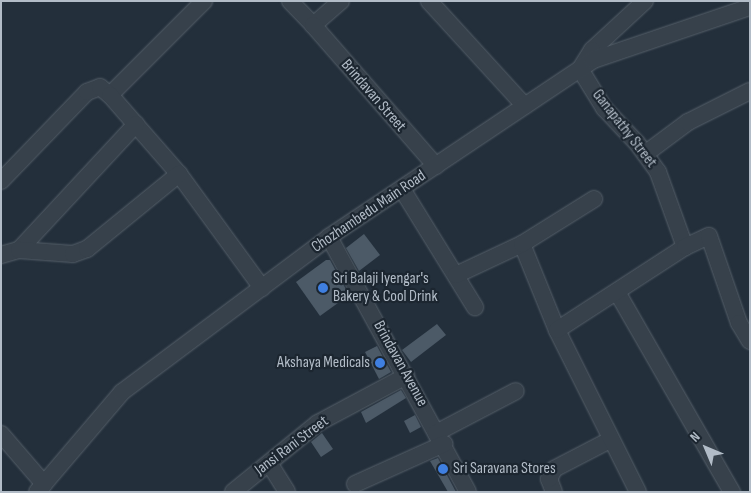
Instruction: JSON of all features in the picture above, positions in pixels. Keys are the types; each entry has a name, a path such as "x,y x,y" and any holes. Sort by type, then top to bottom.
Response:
{"street":[{"path":"110,95 204,1"},
{"name":"Brindavan Street","path":"290,1 436,166"},
{"path":"313,25 341,1"},
{"path":"429,1 525,106"},
{"path":"580,69 592,50 645,1"},
{"name":"Chozhambedu Main Road","path":"41,488 122,392 330,238 402,189 593,60 750,7"},
{"name":"Ganapathy Street","path":"580,69 604,108 645,154 658,172 685,247"},
{"path":"1,181 87,92 100,87 110,95 179,174 262,288"},
{"path":"645,154 688,122 750,91"},
{"path":"19,250 136,124"},
{"path":"1,255 19,250 64,254 87,249 179,174"},
{"path":"402,189 475,307"},
{"path":"456,275 522,244 594,199"},
{"path":"557,330 685,247 709,236 739,323 750,341"},
{"name":"Brindavan Avenue","path":"330,238 468,492"},
{"path":"522,244 557,330 610,440 638,492"},
{"path":"617,292 694,421 732,492"},
{"name":"Jansi Rani Street","path":"233,492 318,423 406,376"},
{"path":"355,484 440,439 516,391"},
{"path":"1,434 41,488"},
{"path":"554,492 548,479 554,469 610,440"},
{"path":"269,463 287,492"}],"building":[{"path":"364,234 380,255 359,271 346,248"},
{"name":"Sri Balaji Iyengar's Bakery & Cool Drink","path":"326,260 330,260 349,295 320,316 296,282"},
{"path":"437,324 446,335 411,362 402,350"},
{"name":"Akshaya Medicals","path":"377,346 391,372 379,379 365,352"},
{"path":"401,390 406,398 366,423 361,412"},
{"path":"415,415 421,427 410,433 404,421"},
{"path":"322,433 333,449 321,457 311,442"},
{"path":"438,458 456,492 448,492 430,461"}],"place":[{"name":"Sri Balaji Iyengar's Bakery & Cool Drink","path":"323,288"},
{"name":"Akshaya Medicals","path":"380,363"},
{"name":"Sri Saravana Stores","path":"443,469"}]}
